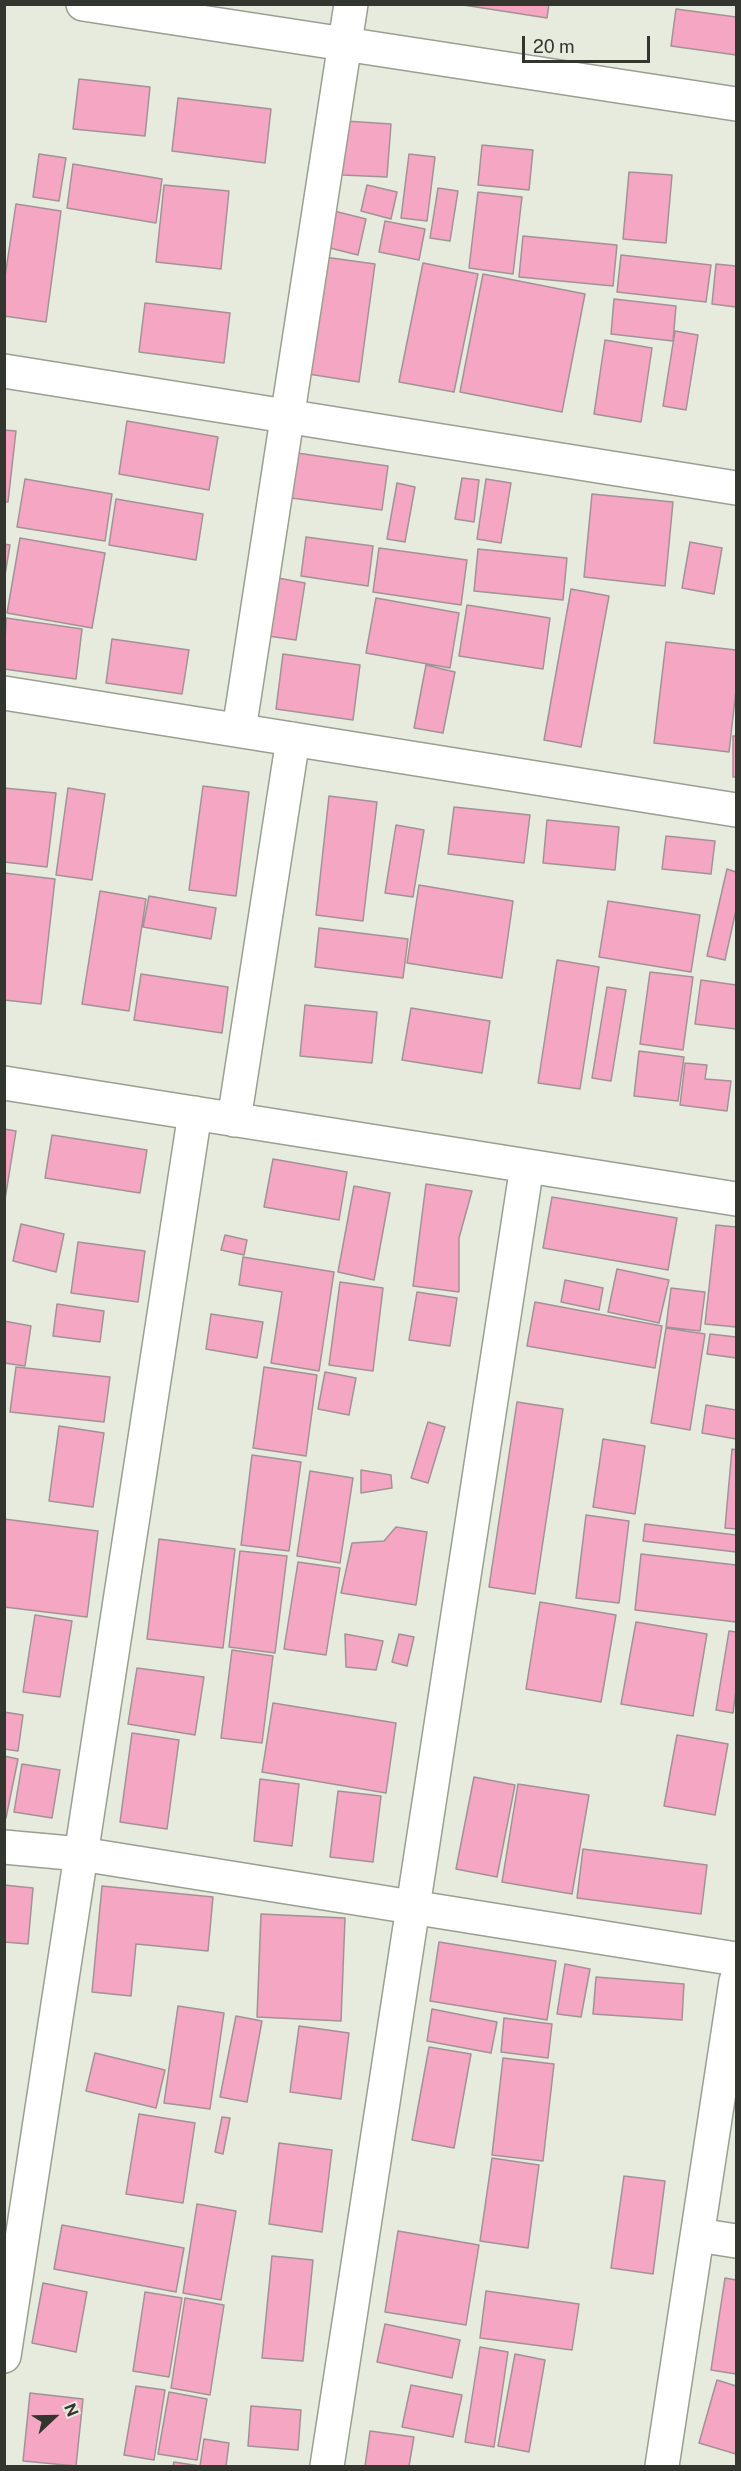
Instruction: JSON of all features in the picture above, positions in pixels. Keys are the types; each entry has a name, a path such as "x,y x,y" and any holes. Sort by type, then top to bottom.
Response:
{"street":[{"path":"83,4 736,104"},
{"path":"239,730 351,4"},
{"path":"4,371 736,488"},
{"path":"4,693 736,810"},
{"path":"234,1120 293,739"},
{"path":"4,1083 736,1199"},
{"path":"4,2356 195,1113"},
{"path":"327,2466 527,1166"},
{"path":"4,1847 81,1854 736,1959"},
{"path":"662,2466 736,1982"},
{"path":"698,2235 736,2241"}],"building":[{"path":"457,4 549,4 547,18"},
{"path":"676,9 736,17 736,55 671,46"},
{"path":"79,79 150,87 145,136 73,129"},
{"path":"178,98 271,109 265,163 172,151"},
{"path":"346,121 391,124 387,177 342,175"},
{"path":"482,145 533,150 529,190 478,185"},
{"path":"39,154 66,158 59,201 33,197"},
{"path":"409,154 435,157 427,221 401,218"},
{"path":"73,164 162,179 156,223 67,208"},
{"path":"629,172 672,175 666,243 623,239"},
{"path":"164,185 229,191 221,269 156,262"},
{"path":"367,185 397,192 391,219 361,211"},
{"path":"438,188 458,191 450,241 430,238"},
{"path":"478,192 522,197 513,274 469,268"},
{"path":"16,204 61,211 46,322 4,316 4,283"},
{"path":"330,210 366,219 358,255 322,246"},
{"path":"385,221 425,229 419,260 379,252"},
{"path":"523,236 617,245 613,286 519,277"},
{"path":"621,255 711,265 706,302 617,292"},
{"path":"317,256 375,264 359,382 302,373"},
{"path":"423,263 478,274 454,392 399,382"},
{"path":"716,264 736,266 736,307 712,304"},
{"path":"483,274 585,294 562,412 460,392"},
{"path":"614,299 676,306 673,341 611,334"},
{"path":"145,303 230,313 224,363 139,352"},
{"path":"675,331 698,335 686,410 663,406"},
{"path":"605,340 652,348 641,422 594,414"},
{"path":"127,421 218,437 209,490 119,474"},
{"path":"4,430 16,431 8,502 4,502"},
{"path":"297,453 388,466 382,510 291,498"},
{"path":"462,478 479,480 474,522 455,519"},
{"path":"25,479 112,494 105,541 17,527"},
{"path":"486,479 511,483 501,543 477,539"},
{"path":"397,483 415,487 405,542 387,539"},
{"path":"592,494 673,502 665,586 584,577"},
{"path":"116,499 203,514 196,560 109,545"},
{"path":"306,537 373,546 368,586 301,576"},
{"path":"20,538 105,553 92,628 7,613"},
{"path":"690,542 722,548 714,594 682,588"},
{"path":"4,544 10,545 4,581"},
{"path":"379,548 467,560 461,605 373,592"},
{"path":"478,549 567,558 563,600 474,591"},
{"path":"278,578 305,583 296,640 268,636"},
{"path":"571,589 609,596 581,747 544,740"},
{"path":"376,598 459,613 450,668 366,653"},
{"path":"467,605 550,618 543,669 459,656"},
{"path":"6,618 82,629 76,679 4,669"},
{"path":"112,639 189,650 182,694 106,683"},
{"path":"666,642 736,650 736,690 729,752 654,743"},
{"path":"283,654 360,665 353,720 276,709"},
{"path":"426,665 455,672 443,733 414,728"},
{"path":"733,736 736,736 736,777 733,777"},
{"path":"203,786 249,792 236,896 189,890"},
{"path":"4,788 56,793 47,867 4,862"},
{"path":"68,788 105,794 92,880 56,875"},
{"path":"329,796 377,802 363,921 316,915"},
{"path":"454,807 530,815 524,863 448,854"},
{"path":"547,820 619,827 615,870 543,863"},
{"path":"396,825 424,830 413,897 385,893"},
{"path":"666,836 715,841 711,874 662,869"},
{"path":"727,869 736,872 736,910 725,960 707,956"},
{"path":"4,873 55,879 41,1004 4,1000"},
{"path":"419,885 513,901 502,978 407,963"},
{"path":"100,891 146,899 129,1011 82,1004"},
{"path":"149,896 216,908 211,939 143,927"},
{"path":"608,901 700,915 691,972 599,957"},
{"path":"319,928 408,939 403,978 315,967"},
{"path":"557,960 599,967 580,1089 538,1083"},
{"path":"650,972 693,977 683,1050 640,1044"},
{"path":"141,974 228,987 222,1033 134,1020"},
{"path":"701,980 736,985 736,1029 695,1024"},
{"path":"607,987 626,990 611,1081 592,1078"},
{"path":"305,1005 377,1012 372,1063 300,1056"},
{"path":"411,1008 490,1021 482,1073 402,1060"},
{"path":"639,1051 684,1057 678,1101 634,1096"},
{"path":"685,1063 707,1065 705,1079 731,1081 727,1111 680,1105"},
{"path":"4,1129 16,1131 4,1206"},
{"path":"52,1135 147,1150 140,1193 45,1178"},
{"path":"273,1159 347,1172 339,1220 264,1207"},
{"path":"426,1184 472,1191 459,1238 459,1292 413,1286"},
{"path":"354,1186 390,1193 374,1280 338,1272"},
{"path":"552,1197 677,1218 668,1270 543,1248"},
{"path":"21,1224 64,1234 56,1272 13,1261"},
{"path":"716,1225 736,1227 736,1327 705,1324"},
{"path":"225,1235 247,1240 244,1255 221,1250"},
{"path":"78,1242 145,1251 138,1302 71,1293"},
{"path":"243,1257 334,1272 319,1371 271,1363 282,1292 239,1285"},
{"path":"617,1269 669,1280 659,1323 608,1312"},
{"path":"565,1280 603,1288 599,1310 561,1302"},
{"path":"340,1282 383,1288 373,1371 329,1365"},
{"path":"671,1288 705,1292 700,1331 666,1327"},
{"path":"417,1292 457,1298 450,1346 409,1340"},
{"path":"535,1302 662,1326 655,1368 527,1346"},
{"path":"57,1304 104,1311 100,1342 53,1336"},
{"path":"211,1314 263,1322 257,1358 206,1349"},
{"path":"4,1321 31,1326 25,1366 4,1363"},
{"path":"666,1328 705,1334 690,1430 651,1423"},
{"path":"710,1334 736,1337 736,1358 707,1354"},
{"path":"16,1367 110,1377 104,1422 10,1412"},
{"path":"264,1367 317,1375 306,1456 253,1448"},
{"path":"325,1372 356,1378 349,1415 318,1409"},
{"path":"517,1402 563,1409 535,1594 489,1587"},
{"path":"706,1405 736,1410 736,1439 702,1433"},
{"path":"428,1422 445,1427 428,1483 411,1478"},
{"path":"59,1426 104,1433 93,1507 49,1501"},
{"path":"603,1439 645,1446 635,1514 593,1507"},
{"path":"732,1449 736,1450 736,1529 725,1528"},
{"path":"252,1455 301,1462 289,1551 241,1545"},
{"path":"361,1470 391,1475 392,1488 361,1493"},
{"path":"310,1471 353,1478 340,1563 297,1556"},
{"path":"586,1515 629,1521 619,1603 576,1598"},
{"path":"4,1519 98,1531 87,1617 4,1607"},
{"path":"645,1524 736,1535 736,1552 643,1541"},
{"path":"396,1527 427,1532 416,1605 341,1593 352,1543 384,1541"},
{"path":"159,1539 235,1549 223,1648 147,1639"},
{"path":"240,1551 287,1556 275,1653 229,1647"},
{"path":"641,1554 736,1565 736,1622 635,1610"},
{"path":"298,1562 340,1568 326,1655 284,1649"},
{"path":"540,1602 616,1615 601,1702 526,1689"},
{"path":"35,1615 72,1621 60,1697 23,1692"},
{"path":"636,1622 707,1634 693,1716 621,1704"},
{"path":"729,1631 736,1632 736,1690 733,1713 716,1710"},
{"path":"345,1634 383,1641 376,1670 346,1667"},
{"path":"399,1634 414,1637 407,1666 392,1662"},
{"path":"232,1650 273,1656 262,1743 221,1738"},
{"path":"137,1668 204,1677 195,1735 128,1724"},
{"path":"273,1703 396,1723 386,1793 262,1772"},
{"path":"4,1712 23,1715 18,1751 4,1749"},
{"path":"132,1733 179,1740 167,1829 120,1822"},
{"path":"677,1735 728,1744 715,1815 664,1806"},
{"path":"4,1756 18,1759 6,1818 4,1817"},
{"path":"22,1764 60,1770 52,1818 14,1812"},
{"path":"474,1777 515,1785 497,1877 456,1869"},
{"path":"260,1779 299,1784 292,1846 254,1841"},
{"path":"518,1784 589,1795 572,1894 502,1882"},
{"path":"338,1791 381,1796 373,1862 330,1857"},
{"path":"583,1849 707,1865 701,1914 577,1898"},
{"path":"4,1885 33,1888 28,1944 4,1942"},
{"path":"102,1886 213,1897 208,1951 136,1944 131,1996 92,1992"},
{"path":"261,1914 345,1918 341,2021 257,2017"},
{"path":"439,1942 556,1961 547,2020 430,2001"},
{"path":"565,1964 590,1969 581,2017 557,2014"},
{"path":"596,1977 684,1984 682,2020 593,2014"},
{"path":"178,2006 224,2013 210,2109 164,2103"},
{"path":"432,2009 497,2022 491,2053 427,2041"},
{"path":"236,2016 262,2021 247,2102 220,2097"},
{"path":"504,2018 552,2024 548,2058 501,2052"},
{"path":"299,2026 349,2033 341,2099 290,2092"},
{"path":"429,2047 471,2054 454,2148 412,2140"},
{"path":"95,2053 165,2070 156,2108 86,2091"},
{"path":"503,2058 554,2064 543,2161 492,2155"},
{"path":"139,2114 195,2123 183,2203 126,2194"},
{"path":"222,2117 230,2118 223,2154 215,2152"},
{"path":"279,2143 332,2150 322,2232 269,2224"},
{"path":"492,2158 539,2165 528,2248 480,2241"},
{"path":"624,2176 665,2181 653,2274 611,2268"},
{"path":"197,2204 236,2211 221,2300 183,2293"},
{"path":"62,2225 184,2248 176,2292 54,2269"},
{"path":"398,2231 479,2245 466,2325 385,2312"},
{"path":"272,2256 313,2260 303,2361 262,2358"},
{"path":"725,2278 736,2280 736,2374 711,2370"},
{"path":"43,2283 87,2292 76,2352 32,2343"},
{"path":"486,2291 579,2304 572,2350 480,2338"},
{"path":"145,2292 182,2298 169,2377 133,2371"},
{"path":"185,2298 224,2305 210,2395 171,2388"},
{"path":"385,2324 460,2340 452,2378 377,2362"},
{"path":"480,2347 508,2352 494,2447 465,2442"},
{"path":"515,2354 545,2360 529,2452 498,2446"},
{"path":"717,2380 736,2386 736,2454 699,2443"},
{"path":"411,2385 462,2395 453,2437 402,2427"},
{"path":"136,2386 165,2390 154,2460 124,2455"},
{"path":"169,2392 207,2399 197,2460 158,2454"},
{"path":"30,2393 83,2399 76,2466 23,2461"},
{"path":"251,2406 301,2410 298,2450 248,2446"},
{"path":"370,2431 414,2437 409,2466 365,2466"},
{"path":"204,2439 229,2443 226,2466 200,2466"},
{"path":"174,2462 200,2466 173,2466"}]}
